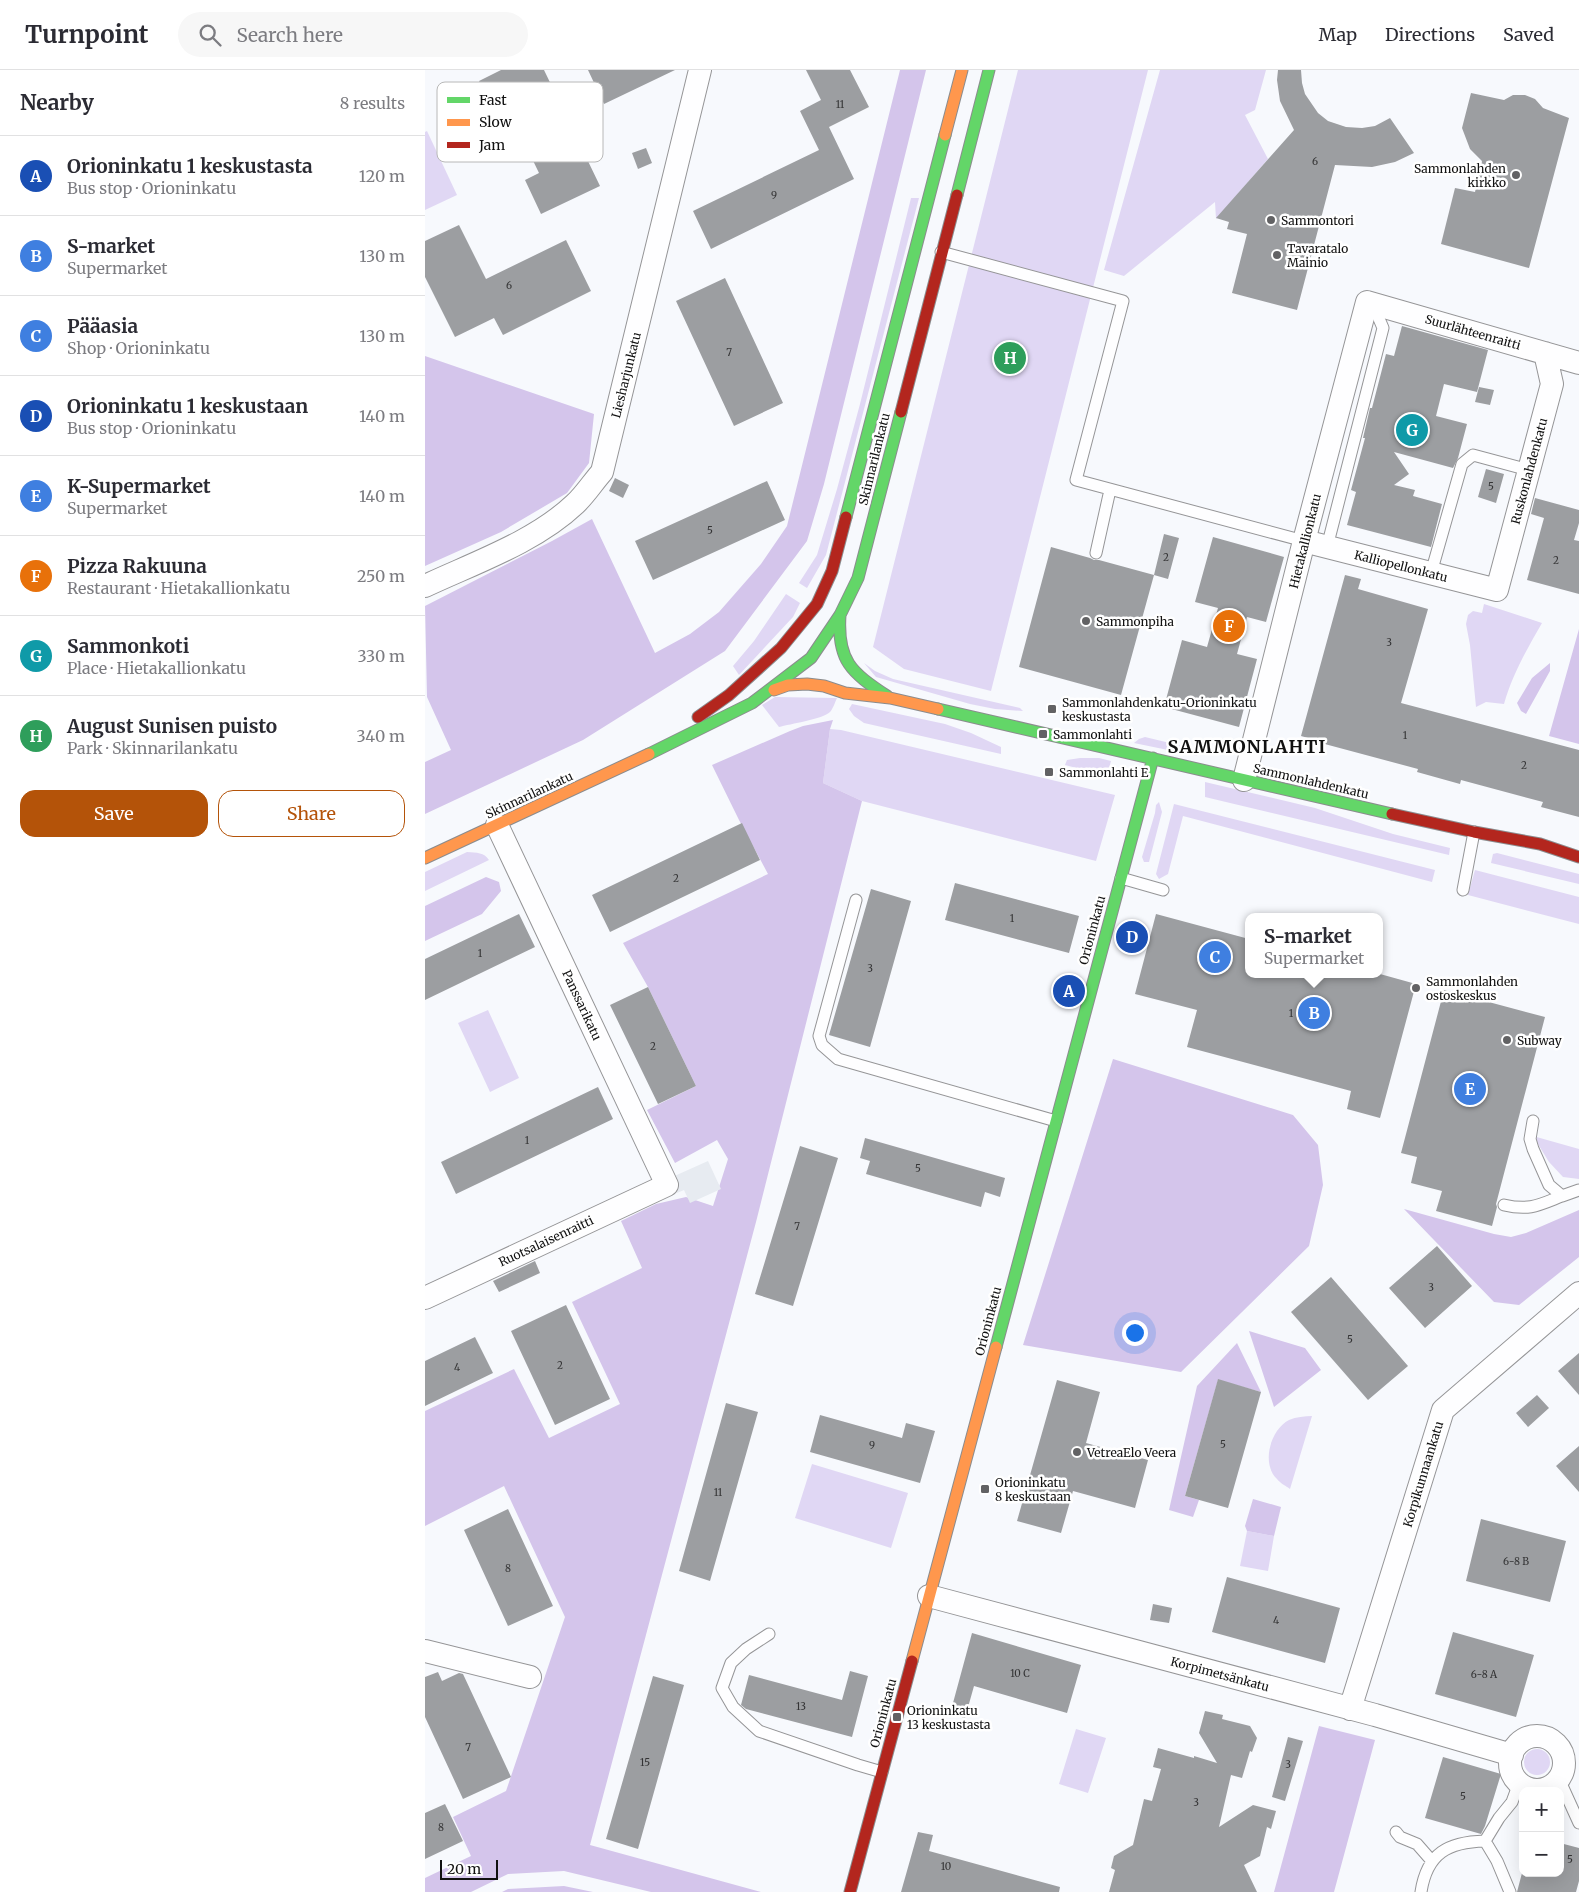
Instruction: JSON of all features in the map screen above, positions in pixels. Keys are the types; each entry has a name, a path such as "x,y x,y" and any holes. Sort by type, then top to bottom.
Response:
{"main road":[{"name":"Skinnarilankatu","path":"425,858 740,710 767,692 840,615 858,578 930,249 962,70"},
{"name":"Skinnarilankatu","path":"645,756 729,694 770,658 781,648 817,604 832,572 930,249 989,70"},
{"path":"802,654 807,629 817,604"},
{"name":"Sammonlahdenkatu","path":"840,615 838,633 840,649 853,672"},
{"path":"770,658 802,654 824,661"},
{"name":"Sammonlahdenkatu","path":"802,654 811,675 824,686"},
{"name":"Sammonlahdenkatu","path":"838,666 853,672 890,698"},
{"name":"Sammonlahdenkatu","path":"767,692 787,685 807,684 824,686 845,693 890,698 1474,832 1540,844 1579,857"},
{"name":"Orioninkatu","path":"850,1892 1153,758"}],"street":[{"name":"Liesharjunkatu","path":"425,586 509,547 550,525 576,503 602,472 700,70"},
{"name":"Suurlähteenraitti","path":"1367,305 1579,363"},
{"name":"Hietakallionkatu","path":"1244,780 1304,541 1367,305"},
{"name":"Ruskonlahdenkatu","path":"1497,590 1552,384 1545,353"},
{"name":"Kalliopellonkatu","path":"1304,541 1497,590"},
{"name":"Panssarikatu","path":"497,825 667,1185"},
{"name":"Ruotsalaisenraitti","path":"425,1298 667,1185"},
{"name":"Korpikunnaankatu","path":"1351,1709 1443,1410 1579,1292"},
{"name":"Korpimetsänkatu","path":"929,1596 1351,1709 1511,1755"},
{"path":"425,1651 531,1677"},
{"path":"1529,1737 1546,1738 1554,1742 1560,1748 1563,1756 1563,1773 1559,1779 1553,1786 1544,1790 1527,1788 1519,1783 1511,1770 1511,1755 1515,1747 1529,1737"}],"lane":[{"path":"930,249 1123,301 1076,480 1304,541"},
{"path":"1327,547 1383,328 1377,314 1367,305"},
{"path":"1431,573 1462,464 1473,455 1529,470"},
{"path":"1095,553 1110,490"},
{"path":"1463,890 1474,832"},
{"path":"1121,878 1163,890"},
{"path":"856,900 819,1036 823,1045 838,1059 1056,1121"},
{"path":"1533,1121 1530,1139 1533,1149 1549,1185 1562,1196"},
{"path":"1505,1205 1520,1209 1534,1207 1579,1190"},
{"path":"769,1634 746,1649 731,1663 722,1688 733,1707 759,1731 882,1772"},
{"path":"1559,1779 1579,1823"},
{"path":"1485,1841 1499,1818 1512,1802 1519,1783"},
{"path":"1396,1832 1400,1838 1417,1844 1431,1860"},
{"path":"1421,1892 1424,1875 1431,1860 1444,1851 1465,1842 1485,1841"},
{"path":"1485,1841 1497,1861 1510,1892"}],"shaded area":[{"path":"900,70 926,70 824,484 807,541 725,651 583,740 425,814 425,762 451,750 427,697 425,606 592,519 655,653 690,634 719,612 761,564 787,526"},
{"path":"1018,70 1148,70 991,691 904,669 873,647"},
{"path":"1160,70 1266,70 1255,110 1245,115 1268,159 1216,219 1215,202 1124,276 1104,270"},
{"path":"427,131 437,152 437,162 442,162 457,195 425,210 425,132"},
{"path":"911,198 919,198 826,555 807,588 799,583 817,555 837,489"},
{"path":"425,356 594,414 589,463 567,493 501,532 425,566"},
{"path":"786,594 800,603 793,617 739,675 733,666 754,641"},
{"path":"1484,604 1542,623 1525,652 1504,704 1486,702 1476,707 1466,624 1468,615 1473,611 1482,613"},
{"path":"1579,629 1579,744 1549,736"},
{"path":"864,663 875,671 893,679 1020,708 1023,711 995,709 970,704 876,677"},
{"path":"1550,663 1550,671 1526,714 1521,711 1517,703 1532,678"},
{"path":"775,697 837,698 831,711 826,715 779,727 762,705"},
{"path":"852,704 945,724 971,733 1001,747 1001,754 864,723 854,716 849,709"},
{"path":"833,720 830,729 823,783 862,801 756,1222 590,1845 761,1892 651,1892 564,1871 508,1874 471,1892 425,1892 425,1878 471,1856 453,1817 506,1791 565,1617 504,1486 425,1526 425,1411 514,1369 549,1438 620,1404 572,1302 642,1268 621,1221 656,1204 686,1197 713,1206 728,1159 717,1140 675,1163 647,1110 696,1086 648,987 623,943 768,874 712,765 803,726"},
{"path":"830,729 841,730 1115,795 1096,861 862,801 823,783"},
{"path":"1145,737 1199,750 1197,756 1134,743"},
{"path":"1099,758 1111,761 1107,776 1065,765 1067,760"},
{"path":"1205,782 1315,808 1393,834 1450,848 1449,855 1205,797"},
{"path":"1159,802 1162,812 1149,862 1144,862 1142,857 1156,805"},
{"path":"1174,804 1435,870 1432,882 1183,816 1168,874 1159,879 1156,874"},
{"path":"467,852 482,854 489,860 425,891 425,872"},
{"path":"1497,853 1579,874 1579,884 1491,863 1493,854"},
{"path":"1475,870 1579,897 1579,924 1468,895"},
{"path":"486,877 499,882 501,891 482,914 425,941 425,906"},
{"path":"488,1010 519,1078 490,1092 458,1023"},
{"path":"1113,1059 1293,1115 1318,1145 1323,1185 1309,1246 1181,1372 1023,1345"},
{"path":"1533,1136 1579,1149 1579,1179 1563,1177 1549,1162"},
{"path":"708,1161 721,1189 690,1203 684,1190 677,1193 670,1178"},
{"path":"1404,1209 1511,1237 1526,1233 1579,1210 1579,1257 1519,1305 1494,1302"},
{"path":"1249,1331 1305,1348 1321,1370 1274,1407"},
{"path":"1237,1343 1261,1392 1218,1380 1185,1496 1199,1500 1193,1517 1169,1510 1197,1386"},
{"path":"1312,1416 1290,1489 1272,1473 1269,1465 1270,1448 1277,1431 1282,1425 1295,1418"},
{"path":"812,1464 908,1493 891,1548 795,1518"},
{"path":"1253,1499 1281,1507 1274,1536 1247,1531 1245,1526"},
{"path":"1247,1531 1274,1536 1268,1571 1240,1566"},
{"path":"1319,1726 1375,1740 1334,1892 1274,1892"},
{"path":"1076,1729 1106,1738 1088,1793 1059,1784"},
{"path":"1537,1749 1546,1753 1550,1762 1546,1771 1537,1775 1528,1771 1524,1762 1528,1753"},
{"path":"564,1886 593,1892 502,1892 508,1889"}],"building":[{"path":"501,70 544,70 550,82 479,82"},
{"path":"588,70 675,70 604,104 603,82 594,82"},
{"path":"806,70 850,70 869,107 829,127 854,179 711,249 693,211 819,150 800,111 821,100"},
{"name":"Sammontori","path":"1278,70 1301,70 1305,94 1318,113 1328,121 1346,127 1362,128 1375,126 1390,118 1414,153 1395,162 1372,167 1335,165 1297,310 1232,293 1247,234 1227,229 1229,222 1216,218 1294,130 1280,101 1277,80"},
{"name":"Sammonlahden kirkko","path":"1471,93 1504,100 1513,95 1525,95 1535,99 1543,108 1569,118 1529,268 1441,244 1455,188 1475,192 1482,161 1470,149 1462,128"},
{"path":"646,148 652,163 638,169 632,153"},
{"path":"534,162 588,162 600,186 541,214 525,180 539,173"},
{"path":"459,225 486,279 566,240 591,291 503,335 494,318 455,337 425,277 425,241"},
{"path":"725,278 783,403 734,426 676,301"},
{"path":"1402,326 1488,350 1477,392 1444,384 1436,416 1467,424 1458,458 1453,468 1394,452 1409,474 1394,485 1415,490 1413,496 1442,504 1431,547 1347,525 1356,492 1351,490 1365,438 1363,438 1370,408 1372,408 1386,354 1394,356"},
{"path":"1479,387 1494,390 1490,405 1475,402"},
{"path":"1486,469 1504,474 1496,503 1478,497"},
{"path":"615,478 629,485 623,498 609,491"},
{"path":"767,481 785,520 653,580 635,541"},
{"path":"1535,498 1579,510 1579,523 1574,540 1579,541 1579,594 1527,580 1544,518 1531,514"},
{"path":"1164,534 1179,538 1168,579 1154,575"},
{"path":"1213,537 1284,557 1266,622 1247,617 1237,654 1257,659 1239,727 1164,707 1182,640 1207,647 1218,608 1195,602"},
{"name":"Sammonpiha","path":"1051,547 1154,575 1121,695 1019,667"},
{"path":"1345,575 1361,579 1358,589 1428,609 1401,703 1579,750 1579,817 1541,807 1543,802 1461,780 1460,784 1417,772 1418,769 1301,736"},
{"path":"742,823 760,860 610,932 592,895"},
{"path":"955,883 1079,916 1069,953 945,920"},
{"path":"871,889 911,901 870,1047 829,1035"},
{"path":"519,914 535,947 425,1000 425,959"},
{"path":"1156,914 1245,938 1245,978 1383,978 1383,975 1416,984 1380,1118 1347,1109 1351,1091 1187,1047 1197,1010 1135,994"},
{"path":"648,987 696,1086 658,1104 610,1005"},
{"path":"1444,990 1545,1017 1496,1204 1497,1207 1492,1226 1436,1211 1442,1191 1411,1183 1417,1157 1401,1153"},
{"path":"598,1087 613,1119 456,1194 441,1162"},
{"path":"865,1138 1005,1178 1000,1197 985,1192 981,1207 866,1174 870,1161 860,1158"},
{"path":"800,1146 838,1158 793,1306 755,1294"},
{"path":"1437,1246 1472,1286 1425,1328 1389,1288"},
{"path":"535,1261 540,1273 499,1292 493,1281"},
{"path":"1331,1277 1408,1366 1368,1400 1291,1312"},
{"path":"566,1305 610,1399 555,1425 511,1331"},
{"path":"475,1337 493,1373 425,1406 425,1361"},
{"path":"1579,1353 1579,1395 1558,1371"},
{"path":"1218,1379 1261,1392 1228,1508 1185,1496"},
{"name":"VetreaElo Veera","path":"1057,1380 1100,1392 1086,1443 1148,1460 1135,1508 1073,1491 1061,1533 1017,1521"},
{"path":"1537,1395 1549,1408 1528,1427 1516,1413"},
{"path":"726,1403 758,1412 710,1581 679,1571"},
{"path":"820,1415 902,1438 906,1423 935,1431 920,1483 810,1452"},
{"path":"1579,1446 1579,1492 1556,1466"},
{"path":"508,1509 553,1606 508,1626 464,1530"},
{"path":"1481,1519 1566,1541 1550,1602 1466,1581"},
{"path":"1227,1577 1340,1608 1325,1663 1212,1632"},
{"path":"1153,1604 1172,1608 1169,1623 1150,1620"},
{"path":"1453,1632 1534,1655 1516,1717 1435,1694"},
{"path":"972,1633 1081,1665 1067,1713 974,1686 965,1718 950,1714"},
{"path":"850,1671 868,1676 852,1737 746,1709 741,1705 749,1675 842,1700"},
{"path":"438,1672 442,1681 459,1673 463,1674 511,1777 463,1799 425,1717 425,1677"},
{"path":"653,1676 684,1685 638,1849 606,1839"},
{"path":"1205,1711 1223,1715 1222,1719 1250,1726 1257,1738 1252,1752 1250,1751 1242,1778 1231,1775 1219,1827 1253,1805 1276,1811 1271,1829 1267,1827 1260,1856 1244,1865 1257,1892 1109,1892 1115,1870 1111,1868 1114,1856 1133,1845 1144,1799 1152,1801 1161,1769 1153,1767 1158,1748 1217,1763 1199,1733"},
{"path":"1288,1737 1303,1741 1285,1801 1272,1797"},
{"path":"1443,1757 1501,1774 1481,1834 1425,1818"},
{"path":"445,1804 463,1841 425,1859 425,1813"},
{"path":"918,1832 933,1835 929,1851 1060,1887 1059,1892 901,1892"},
{"path":"1564,1844 1579,1848 1579,1881 1576,1892 1517,1892 1521,1877 1564,1877"}],"traffic: fast":[{"path":"957,195 989,70"},
{"path":"846,517 945,135"},
{"path":"649,754 752,703 811,658 840,615 858,578 901,412"},
{"path":"840,615 841,644 849,664 864,680 887,696"},
{"path":"938,709 1392,814"},
{"path":"996,1347 1153,758"}],"traffic: slow":[{"path":"945,135 962,70"},
{"path":"774,690 788,685 807,684 824,686 845,693 890,698 938,709"},
{"path":"425,858 649,754"},
{"path":"912,1661 996,1347"}],"traffic: jam":[{"path":"901,412 957,195"},
{"path":"698,717 729,695 781,648 817,604 832,571 846,517"},
{"path":"1392,814 1540,844 1579,857"},
{"path":"850,1892 912,1661"}],"place":[{"name":"Sammonlahden kirkko","path":"1516,175"},
{"name":"Sammontori","path":"1271,220"},
{"name":"Tavaratalo Mainio","path":"1277,255"},
{"name":"August Sunisen puisto","path":"1010,358"},
{"name":"Sammonkoti","path":"1412,430"},
{"name":"Sammonpiha","path":"1086,621"},
{"name":"Pizza Rakuuna","path":"1229,626"},
{"name":"Sammonlahdenkatu-Orioninkatu keskustasta","path":"1052,709"},
{"name":"Sammonlahti","path":"1043,734"},
{"name":"Sammonlahti E","path":"1049,772"},
{"name":"Orioninkatu 1 keskustaan","path":"1132,937"},
{"name":"Pääasia","path":"1215,957"},
{"name":"Sammonlahden ostoskeskus","path":"1416,988"},
{"name":"Orioninkatu 1 keskustasta","path":"1069,991"},
{"name":"S-market","path":"1314,1013"},
{"name":"Subway","path":"1507,1040"},
{"name":"K-Supermarket","path":"1470,1089"},
{"name":"VetreaElo Veera","path":"1077,1452"},
{"name":"Orioninkatu 8 keskustaan","path":"985,1489"},
{"name":"Orioninkatu 13 keskustasta","path":"897,1717"}],"district":[{"name":"SAMMONLAHTI","path":"1247,746"}]}
